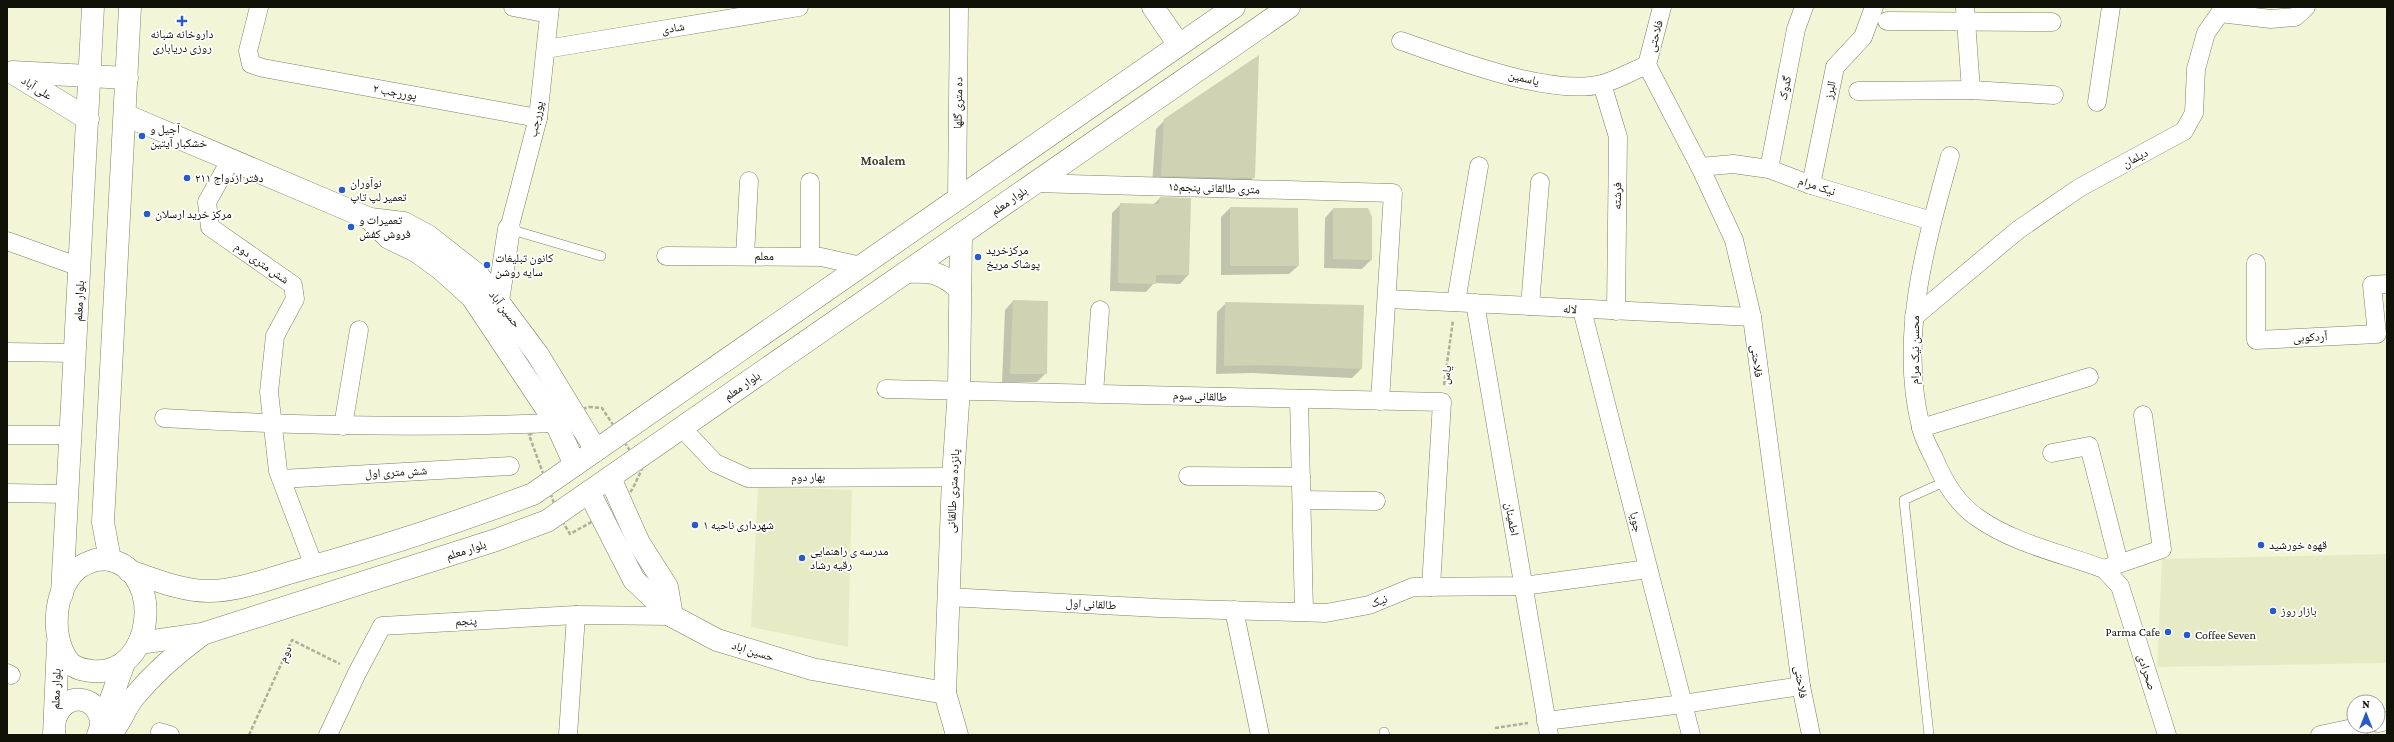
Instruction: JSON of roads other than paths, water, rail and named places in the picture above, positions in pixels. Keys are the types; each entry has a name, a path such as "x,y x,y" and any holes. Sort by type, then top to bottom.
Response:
{"main road":[{"name":"بلوار معلم","path":"62,594 76,353 93,7"},
{"path":"110,560 104,515 130,7"},
{"path":"1153,7 1180,45"},
{"path":"129,571 177,586 207,591 231,589 314,566 486,511 533,494 1234,7"},
{"name":"بلوار معلم","path":"139,643 202,634 496,540 547,521 1288,7"},
{"name":"علی آباد","path":"10,71 127,78"},
{"name":"علی آباد","path":"10,71 88,119"},
{"name":"حسین آباد","path":"125,115 230,161 319,196 370,219 404,223 428,236 479,276 492,309 556,423 590,492"},
{"name":"پانزده متری طالقانی","path":"957,200 961,234 959,389 953,477 945,693 957,735"},
{"name":"حسین آباد","path":"370,219 389,238 416,251 441,269 472,297 492,309 538,355 596,450 610,478"},
{"name":"پوررجب","path":"472,297 479,276 509,230"},
{"name":"پوررجب","path":"492,309 509,230"},
{"path":"907,272 931,271 947,278 960,290"},
{"path":"610,478 639,543 667,588 672,616"},
{"name":"حسین اباد","path":"590,492 634,580 672,616 717,640 812,669 945,693"},
{"path":"95,560 110,560 129,571 141,589 145,607 144,628 139,643 132,656 124,663 108,670 82,670 71,664 58,642 58,618 62,594 75,571 84,564 95,560"},
{"path":"103,732 118,727 133,698 179,651 202,634"},
{"name":"بلوار معلم","path":"55,727 58,642"},
{"path":"103,732 124,663"},
{"path":"55,727 61,706 74,700 82,700 95,706 101,720 103,732"}],"street":[{"name":"پوررجب ۲","path":"259,7 248,50 251,64 538,118"},
{"path":"513,7 550,10"},
{"name":"شادی","path":"546,49 795,7"},
{"name":"ده متری گلها","path":"957,200 960,7"},
{"name":"فلاحتی","path":"1662,7 1647,65 1700,166 1734,240 1752,317 1801,686 1810,735"},
{"name":"گدوک","path":"1770,170 1796,29 1804,7"},
{"name":"البرز","path":"1811,185 1835,67 1863,37 1874,7"},
{"path":"2097,102 2111,7"},
{"name":"دیلمان","path":"1914,317 2018,230 2079,188 2184,131 2194,113 2196,69 2206,33 2220,13 2271,19 2296,17 2306,7"},
{"name":"پوررجب","path":"509,230 538,118 550,10"},
{"path":"1965,14 1971,90"},
{"path":"1888,21 1965,14 2052,22"},
{"name":"یاسمین","path":"1401,41 1500,73 1562,87 1602,84 1647,65"},
{"name":"فرشته","path":"1602,84 1618,137 1616,311"},
{"path":"1858,91 1971,90 2054,95"},
{"name":"محسن نیک مرام","path":"1950,156 1932,221 1914,317 1912,377 1921,428 1944,482 1976,517 2008,537 2111,566"},
{"name":"شش متری دوم","path":"230,161 207,202 210,227 293,284 295,299 275,336 269,392 278,471 314,566"},
{"name":"نیک مرام","path":"1700,166 1733,164 1770,170 1811,185 1932,221"},
{"path":"1456,302 1479,166"},
{"path":"745,256 749,181"},
{"path":"810,182 810,256"},
{"path":"1530,306 1540,182"},
{"name":"۱۵متری طالقانی پنجم","path":"1034,183 1393,193 1388,299"},
{"path":"7,241 80,267"},
{"name":"معلم","path":"666,256 821,256 861,266"},
{"name":"آردکوبی","path":"2256,263 2256,340 2377,334 2372,285 2387,284"},
{"path":"1380,401 1388,299"},
{"name":"لاله","path":"1388,299 1582,310 1752,317"},
{"name":"اطمینان","path":"1475,303 1547,728"},
{"path":"1094,393 1100,310"},
{"name":"جویا","path":"1582,310 1691,735"},
{"path":"343,426 358,330"},
{"path":"7,352 76,353"},
{"path":"1921,428 2089,378"},
{"name":"طالقانی سوم","path":"886,389 959,389 1442,402"},
{"path":"1299,399 1304,612"},
{"name":"یاس","path":"1431,587 1442,402"},
{"path":"2052,453 2089,446 2111,566 2162,549 2143,415"},
{"path":"164,418 273,425 343,426 474,426 556,423"},
{"name":"بهار دوم","path":"682,428 715,463 748,478 953,477"},
{"path":"7,435 71,435"},
{"name":"شش متری اول","path":"281,479 510,466"},
{"path":"1188,476 1301,477"},
{"path":"7,493 68,494"},
{"path":"1302,500 1376,501"},
{"name":"صحرادی","path":"2111,566 2120,586 2167,735"},
{"name":"نیک","path":"1234,610 1326,612 1369,605 1413,587 1523,586 1648,569"},
{"name":"طالقانی اول","path":"948,597 1234,610"},
{"path":"1234,610 1260,735"},
{"path":"568,735 576,615"},
{"name":"پنجم","path":"328,735 357,673 382,626 576,615 672,616"},
{"path":"1547,728 1683,704 1801,686"},
{"path":"2320,735 2346,729"}],"lane":[{"path":"509,230 601,256"},
{"path":"1929,735 1904,500 1944,482"}],"place":[{"name":"داروخانه شبانه روزی دریاباری","path":"182,21"},
{"name":"آجیل و خشکبار آیتین","path":"142,136"},
{"name":"دفتر ازدواج ۲۱۱","path":"187,178"},
{"name":"نوآوران تعمیر لپ تاپ","path":"342,190"},
{"name":"مرکز خرید ارسلان","path":"147,214"},
{"name":"تعمیرات و فروش کفش","path":"351,227"},
{"name":"مرکزخرید پوشاک مریخ","path":"978,257"},
{"name":"کانون تبلیغات سایه روشن","path":"487,265"},
{"name":"شهرداری ناحیه ۱","path":"695,525"},
{"name":"قهوه خورشید","path":"2261,545"},
{"name":"مدرسه ی راهنمایی رقیه رشاد","path":"802,558"},
{"name":"بازار روز","path":"2273,611"},
{"name":"Parma Cafe","path":"2168,632"},
{"name":"Coffee Seven","path":"2187,635"}],"district":[{"name":"Moalem","path":"883,160"}]}
